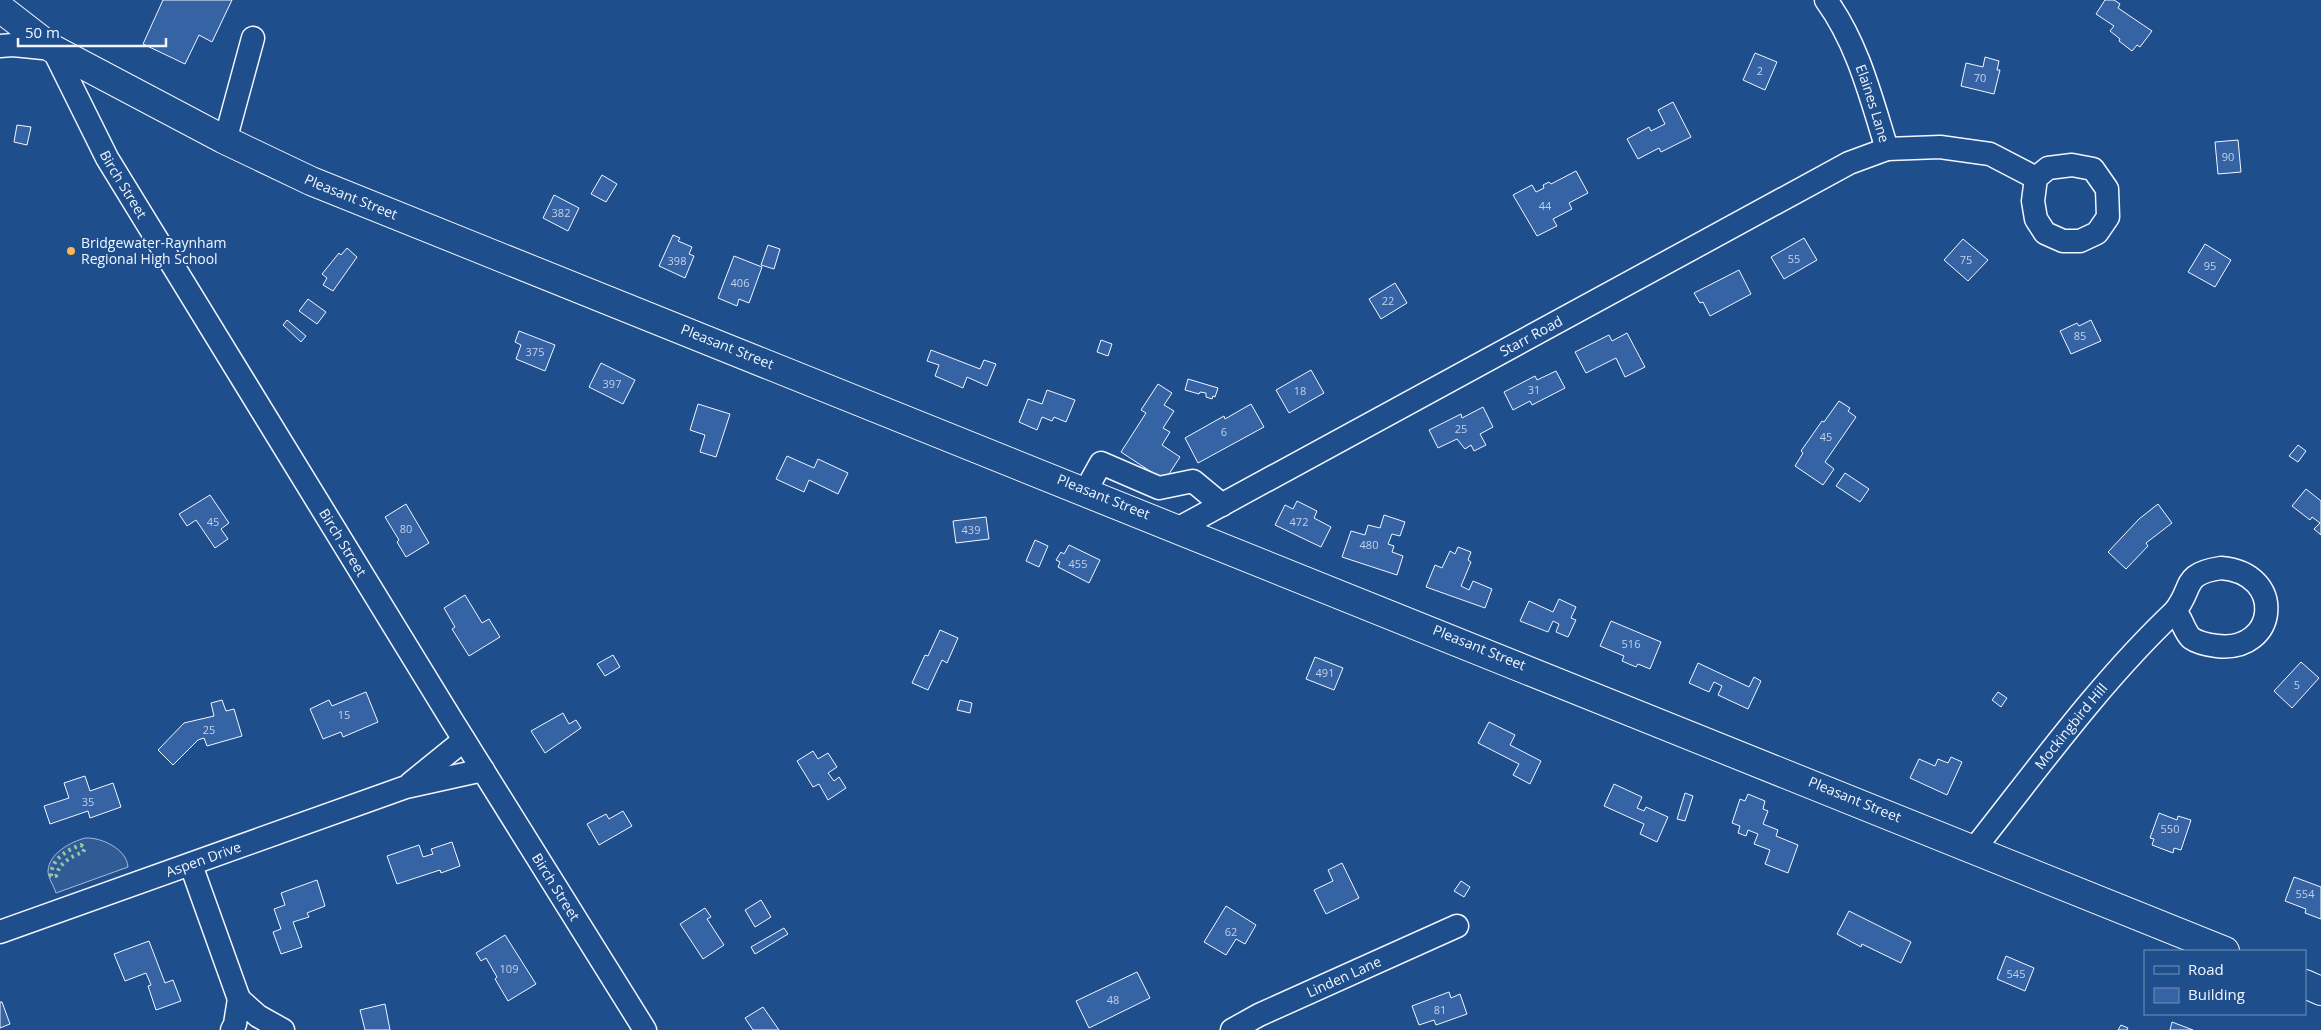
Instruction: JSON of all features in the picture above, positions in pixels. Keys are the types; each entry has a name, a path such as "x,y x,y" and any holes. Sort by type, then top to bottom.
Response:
{"main road":[{"name":"Pleasant Street","path":"0,8 53,48 225,141 311,181 1086,490 1975,848 2223,950"},
{"path":"2306,984 2321,991"}],"street":[{"name":"Elaines Lane","path":"1826,0 1857,54 1887,149 1940,147 1990,154 2036,178"},
{"path":"225,141 253,38"},
{"path":"0,46 53,48"},
{"name":"Birch Street","path":"53,48 107,158 464,740 645,1030"},
{"name":"Starr Road","path":"1179,528 1849,163 1887,149"},
{"path":"1086,490 1101,463 1159,488 1193,482 1222,505"},
{"name":"Mockingbird Hill","path":"1975,848 2102,687 2130,654 2175,611"},
{"name":"Aspen Drive","path":"406,786 464,740"},
{"name":"Aspen Drive","path":"0,932 191,865 406,786 483,770"},
{"path":"191,865 239,999 258,1016 283,1030"},
{"name":"Linden Lane","path":"1232,1030 1259,1015 1457,926"},
{"path":"232,1030 235,1024 239,999"}],"shaded area":[{"path":"85,838 91,838 112,845 123,855 128,867 56,893 48,874 52,859 67,845"}],"building":[{"path":"163,0 232,0 212,42 199,35 185,64 143,44"},
{"path":"2105,0 2114,0 2120,4 2118,8 2152,31 2140,47 2137,45 2132,51 2110,31 2114,26 2096,14"},
{"path":"1755,53 1777,62 1765,90 1743,80"},
{"path":"1985,57 1999,61 1997,70 2000,70 1994,94 1961,86 1966,63 1983,67"},
{"path":"1673,102 1691,137 1661,152 1659,148 1638,159 1627,139 1649,127 1651,131 1665,124 1658,110"},
{"path":"17,125 31,127 27,145 14,142"},
{"path":"2238,140 2241,172 2218,174 2215,142"},
{"path":"1576,171 1588,193 1569,203 1572,209 1553,219 1557,226 1537,236 1513,195 1532,185 1536,192 1544,188 1543,185 1549,182 1551,184"},
{"path":"602,175 617,184 606,202 591,194"},
{"path":"554,195 579,208 568,231 543,218"},
{"path":"673,235 680,238 678,241 692,247 689,254 694,256 685,278 659,266"},
{"path":"1804,238 1817,260 1784,279 1771,257"},
{"path":"1963,239 1988,260 1968,281 1944,260"},
{"path":"2205,244 2231,260 2215,287 2188,272"},
{"path":"768,245 780,249 774,269 761,265"},
{"path":"347,248 357,257 333,291 323,285 327,278 322,274 339,253 341,255"},
{"path":"734,256 762,267 749,303 739,299 737,306 718,298"},
{"path":"1739,270 1751,294 1710,316 1703,302 1700,303 1694,293"},
{"path":"1395,283 1407,303 1381,319 1369,299"},
{"path":"308,299 326,312 317,324 299,311"},
{"path":"287,320 306,336 301,342 283,325"},
{"path":"2091,320 2101,341 2071,354 2060,331 2077,323 2079,326"},
{"path":"519,331 555,345 545,371 516,359 521,345 515,342"},
{"path":"1627,333 1645,367 1625,377 1616,358 1586,373 1575,352 1609,335 1612,341"},
{"path":"1101,340 1112,344 1108,356 1097,352"},
{"path":"931,350 980,369 984,360 996,364 987,386 967,377 963,388 935,376 939,365 927,361"},
{"path":"601,363 635,380 623,404 589,387"},
{"path":"1311,370 1324,393 1289,413 1276,390"},
{"path":"1556,371 1565,388 1532,405 1530,401 1513,410 1504,392 1535,376 1537,380"},
{"path":"1188,379 1218,388 1215,397 1213,396 1212,399 1206,397 1206,393 1200,392 1199,394 1185,390"},
{"path":"1158,384 1172,393 1164,405 1174,411 1163,428 1170,432 1162,445 1180,457 1167,477 1164,475 1162,479 1121,452 1146,413 1141,410"},
{"path":"1047,390 1075,400 1066,422 1054,417 1052,421 1042,417 1037,430 1019,422 1028,399 1042,404"},
{"path":"1839,401 1850,408 1848,411 1856,417 1825,462 1834,469 1823,485 1795,466 1803,453 1801,451"},
{"path":"698,404 730,414 716,457 700,452 705,435 690,430"},
{"path":"1251,404 1264,427 1198,463 1185,438 1224,416 1225,419"},
{"path":"1483,407 1493,427 1480,434 1486,445 1474,451 1471,445 1465,449 1457,439 1438,448 1429,430 1461,414 1462,418"},
{"path":"2298,445 2306,451 2298,462 2289,456"},
{"path":"787,456 814,468 818,459 848,473 838,494 809,480 804,492 776,479"},
{"path":"1845,473 1869,489 1860,502 1836,486"},
{"path":"2306,489 2321,501 2321,535 2314,529 2320,523 2312,517 2310,520 2292,506"},
{"path":"210,495 229,523 221,529 228,539 215,548 196,520 187,526 179,514"},
{"path":"1297,501 1317,511 1314,518 1331,527 1321,547 1275,525 1285,505 1293,509"},
{"path":"406,504 429,543 406,557 397,542 399,540 385,517"},
{"path":"2158,504 2172,523 2146,543 2148,546 2126,569 2108,552 2139,519"},
{"path":"1384,515 1405,522 1400,536 1392,534 1388,544 1394,546 1392,552 1403,556 1397,575 1342,557 1351,531 1365,535 1368,525 1380,528"},
{"path":"986,517 989,539 956,543 953,521"},
{"path":"1035,540 1048,546 1039,567 1026,561"},
{"path":"1069,545 1100,560 1089,583 1058,567 1060,562 1056,560 1061,552 1064,554"},
{"path":"1458,547 1471,552 1468,560 1471,562 1461,586 1469,590 1473,581 1492,589 1485,608 1426,587 1435,565 1442,568 1450,551 1455,554"},
{"path":"465,595 482,623 489,619 500,637 469,656 452,629 455,627 444,608"},
{"path":"1559,599 1576,607 1571,618 1576,620 1568,637 1556,632 1559,624 1553,621 1548,632 1520,621 1529,601 1553,612"},
{"path":"1611,621 1661,642 1650,669 1638,664 1636,667 1622,661 1624,656 1600,646"},
{"path":"940,630 958,638 947,663 942,660 928,690 912,683 925,655 928,656"},
{"path":"613,655 620,667 605,676 597,664"},
{"path":"1315,657 1343,668 1334,690 1306,679"},
{"path":"2301,662 2319,678 2292,708 2274,691"},
{"path":"1698,663 1749,687 1754,677 1761,681 1748,709 1718,695 1722,686 1714,682 1709,692 1689,683"},
{"path":"366,692 378,722 343,737 341,732 323,739 310,709 329,700 332,706"},
{"path":"1998,692 2007,698 2001,707 1992,700"},
{"path":"222,700 226,711 234,709 242,736 207,746 204,738 198,740 173,765 158,750 184,723 214,716 211,703"},
{"path":"960,700 972,703 970,713 957,710"},
{"path":"563,713 569,724 576,720 581,728 545,753 531,731"},
{"path":"1489,722 1515,735 1510,745 1541,761 1530,784 1513,775 1519,764 1478,743"},
{"path":"813,751 818,759 828,753 837,767 828,773 834,781 839,777 846,788 828,800 819,784 813,787 797,761"},
{"path":"1951,757 1962,762 1947,795 1910,778 1919,759 1935,766 1938,759 1948,763"},
{"path":"85,776 90,791 113,783 121,807 90,818 88,811 50,824 44,806 69,798 64,783"},
{"path":"1614,784 1642,797 1637,808 1644,811 1646,807 1668,817 1657,842 1640,834 1644,824 1604,806"},
{"path":"1685,793 1693,796 1685,821 1677,819"},
{"path":"1748,794 1765,801 1763,809 1768,811 1763,824 1778,830 1776,836 1798,845 1788,873 1765,864 1770,850 1754,844 1758,834 1748,830 1746,836 1738,833 1740,826 1732,823 1740,799 1745,801"},
{"path":"623,811 632,826 599,845 587,824 606,814 609,819"},
{"path":"2159,813 2177,820 2178,816 2191,820 2181,850 2174,848 2173,853 2152,845 2154,839 2150,838"},
{"path":"452,842 460,866 441,873 440,870 397,884 387,856 419,845 423,857 433,854 431,849"},
{"path":"1342,863 1359,898 1326,914 1314,890 1333,881 1328,870"},
{"path":"2294,877 2321,887 2321,919 2305,913 2306,909 2285,901"},
{"path":"317,880 325,906 307,913 309,917 293,922 302,947 281,954 273,932 281,929 274,909 285,905 281,893"},
{"path":"1461,881 1470,887 1464,897 1454,891"},
{"path":"761,900 771,917 755,927 745,910"},
{"path":"1226,906 1256,925 1245,944 1236,939 1226,955 1204,942"},
{"path":"705,908 711,917 707,919 724,945 703,959 680,924"},
{"path":"1849,911 1911,942 1901,963 1862,944 1861,947 1837,934"},
{"path":"784,928 788,934 755,954 751,947"},
{"path":"505,935 536,984 508,1001 495,979 497,977 486,958 481,961 476,953"},
{"path":"149,941 165,983 173,980 181,1001 156,1010 148,986 151,985 146,973 125,981 114,954"},
{"path":"2006,956 2034,968 2025,991 1997,979"},
{"path":"1137,972 1150,998 1089,1028 1076,1001"},
{"path":"1449,992 1451,998 1460,994 1467,1014 1436,1025 1434,1020 1419,1025 1412,1006"},
{"path":"0,1002 2,1002 10,1024 0,1028"},
{"path":"385,1004 390,1030 365,1030 360,1010"},
{"path":"763,1007 779,1030 753,1030 745,1018"},
{"path":"2172,1022 2193,1030 2170,1030"},
{"path":"2121,1025 2128,1028 2127,1030 2118,1030"}],"hedge":[{"path":"81,845 85,848 83,852 60,867 56,876 51,876 57,860 65,853 81,845"}],"place":[{"name":"Bridgewater-Raynham Regional High School","path":"71,251"}]}
